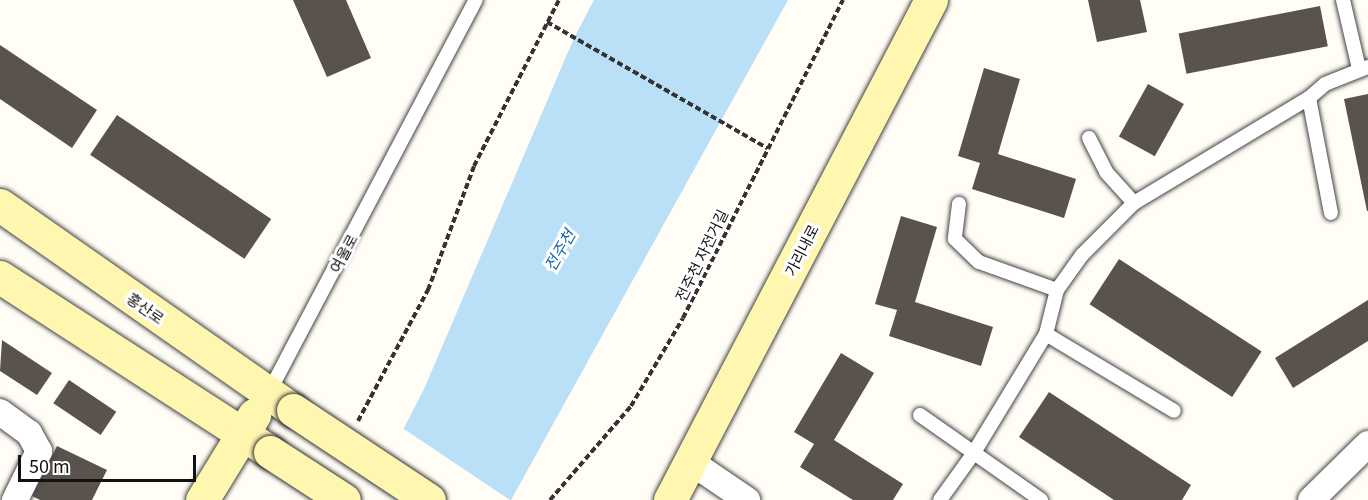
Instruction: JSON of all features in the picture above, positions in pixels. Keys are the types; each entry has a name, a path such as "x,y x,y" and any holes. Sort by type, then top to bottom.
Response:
{"street":[{"name":"가리내로","path":"670,500 931,0"},
{"name":"홍산로","path":"0,205 281,402 429,500"},
{"path":"0,277 344,500"},
{"name":"여울로","path":"202,500 242,432 281,402"},
{"path":"0,412 29,433 39,452 15,500"},
{"path":"1311,500 1368,444"},
{"path":"691,462 747,500"}],"lane":[{"path":"940,500 973,454 1046,334 1057,290 1082,255 1134,203 1309,98 1325,84 1364,68 1343,0"},
{"name":"여울로","path":"281,402 477,1"},
{"path":"1309,98 1331,213"},
{"path":"1089,138 1106,172 1134,203"},
{"path":"959,204 955,239 980,262 1057,290"},
{"path":"1046,334 1174,411"},
{"path":"920,415 1041,500"}],"path":[{"path":"356,427 428,290 474,166 559,0"},
{"name":"전주천 자전거길","path":"550,500 631,406 683,318 843,0"},
{"path":"547,22 767,148"}],"water":[{"name":"전주천","path":"594,0 788,0 511,500 367,500 424,389 574,38"}],"pier":[{"path":"401,427 510,500 364,500"}],"building":[{"path":"293,0 346,0 371,58 327,77"},
{"path":"1088,0 1140,0 1147,32 1097,42"},
{"path":"1320,6 1328,46 1186,74 1179,33"},
{"path":"0,45 97,110 72,148 0,99"},
{"path":"984,68 1020,79 998,154 1076,179 1064,218 972,189 980,163 958,156"},
{"path":"1148,84 1184,104 1155,156 1119,136"},
{"path":"1368,94 1368,211 1367,211 1344,99"},
{"path":"117,115 271,219 244,259 90,155"},
{"path":"901,216 937,227 915,302 993,327 981,366 889,336 897,310 875,304"},
{"path":"1119,259 1262,352 1232,397 1090,304"},
{"path":"1368,300 1368,341 1293,388 1275,358"},
{"path":"2,340 52,373 37,395 0,371"},
{"path":"841,353 874,373 834,440 903,484 893,500 853,500 800,467 814,444 794,432"},
{"path":"69,380 116,412 101,435 53,403"},
{"path":"1049,392 1191,485 1182,500 1114,500 1019,437"},
{"path":"57,446 107,470 92,500 40,500 32,496"}]}
